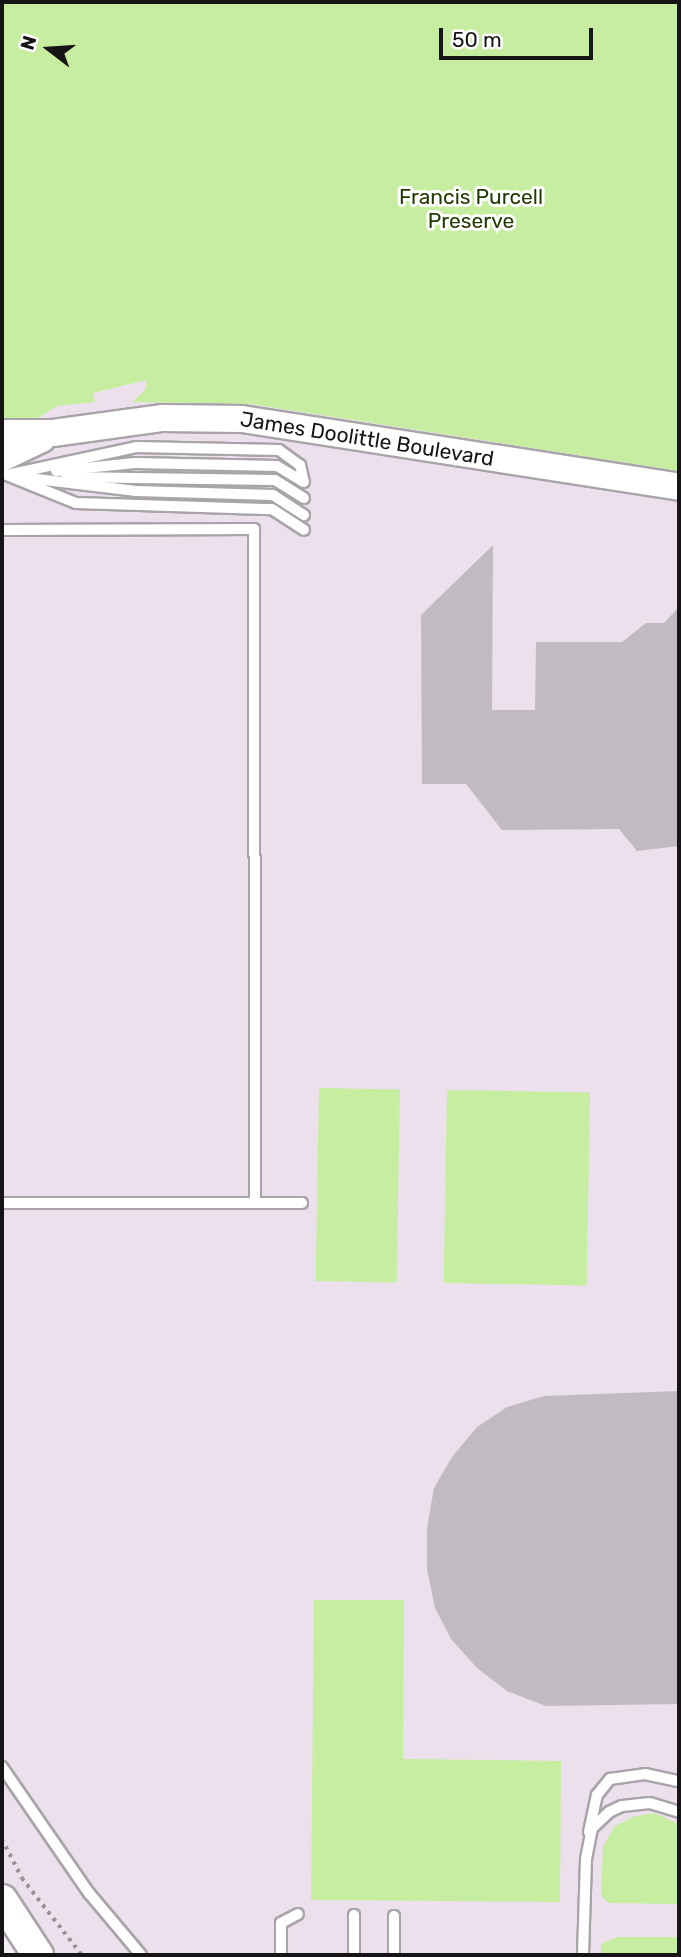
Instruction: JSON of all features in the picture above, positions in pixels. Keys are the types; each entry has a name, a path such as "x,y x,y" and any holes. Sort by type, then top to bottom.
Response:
{"main road":[{"path":"2,1900 38,1955"}],"street":[{"name":"James Doolittle Boulevard","path":"2,433 54,433 163,418 242,419 679,488"},
{"name":"James Doolittle Boulevard","path":"3,470 54,433"}],"lane":[{"path":"3,470 136,447 267,450 292,456 300,465 304,482"},
{"path":"3,470 275,480 304,498"},
{"path":"3,470 136,491 274,495 304,515"},
{"path":"3,470 76,503 272,509 304,530"},
{"path":"2,530 254,529 255,1203"},
{"path":"2,1203 302,1203"},
{"path":"2,1767 89,1893 141,1955"},
{"path":"583,1955 588,1839 597,1795 610,1779 645,1774 679,1781"},
{"path":"588,1839 600,1818 622,1806 650,1802 679,1812"},
{"path":"281,1955 281,1923 298,1914"},
{"path":"354,1915 354,1955"},
{"path":"394,1916 394,1955"}],"path":[{"path":"2,1839 22,1878 82,1955"}],"shaded area":[{"path":"162,376 679,458 679,1955 43,1955 2,1892 2,416"}],"green space":[{"name":"Francis Purcell Preserve","path":"2,2 679,2 679,471 250,404 132,402 145,390 147,380 93,393 95,402 57,406 38,418 2,421"},
{"path":"319,1088 400,1089 397,1282 316,1281"},
{"path":"447,1090 590,1092 587,1285 444,1283"},
{"path":"314,1600 404,1600 403,1759 561,1761 560,1902 311,1900"},
{"path":"654,1813 679,1824 679,1904 608,1903 601,1895 603,1847 614,1827 632,1817"},
{"path":"617,1937 679,1937 679,1955 601,1955 601,1944"}],"building":[{"path":"493,545 492,710 535,710 536,642 622,642 646,623 664,623 679,607 679,846 637,851 619,829 502,830 466,784 422,784 421,615"},
{"path":"679,1391 679,1704 546,1706 507,1691 477,1668 451,1639 435,1608 427,1569 427,1528 434,1488 452,1457 477,1427 507,1407 544,1396"}]}
